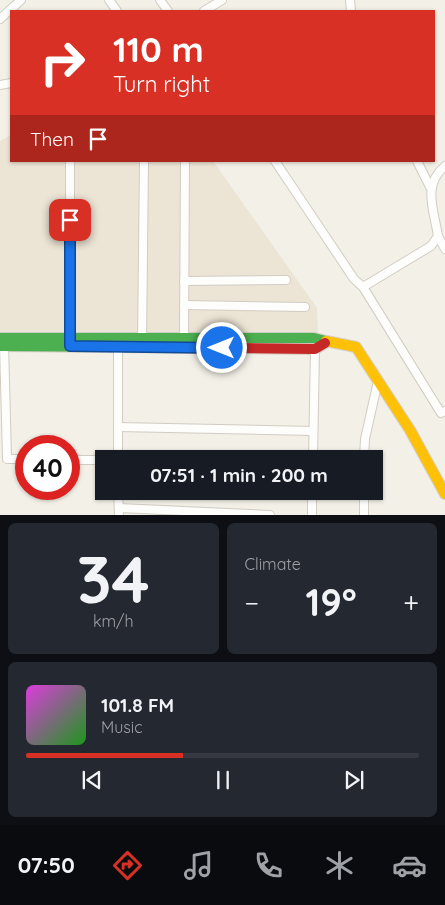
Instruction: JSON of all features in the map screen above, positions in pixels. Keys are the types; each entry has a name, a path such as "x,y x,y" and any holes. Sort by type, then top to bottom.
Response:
{"street":[{"path":"0,19 21,0"},
{"path":"206,10 222,0"},
{"path":"70,162 70,342"},
{"path":"142,343 144,162"},
{"path":"184,338 185,162"},
{"path":"276,162 362,287 442,413 445,411"},
{"path":"417,162 430,188 438,236 445,249"},
{"path":"430,188 436,174 445,166"},
{"path":"362,287 432,246 438,236"},
{"path":"184,281 286,280"},
{"path":"184,304 305,307"},
{"path":"142,343 184,338 314,338 325,343 350,344 356,347 410,430 445,494"},
{"path":"3,459 2,342 142,343 315,348 325,343"},
{"path":"118,343 118,450"},
{"path":"313,450 315,348"},
{"path":"364,450 365,439 378,381"},
{"path":"118,427 313,431"},
{"path":"80,460 95,460"},
{"path":"312,500 312,515"},
{"path":"364,500 364,515"},
{"path":"119,512 270,515"}],"shaded area":[{"path":"10,136 10,162 214,162 317,308 318,338 0,336 0,141"}],"traffic: fast":[{"path":"0,338 314,338 326,341"},
{"path":"0,346 241,348"}],"traffic: slow":[{"path":"326,341 356,347 410,430 445,494"}],"traffic: jam":[{"path":"241,348 315,349 325,343"}],"route":[{"path":"70,220 70,346 222,348"}]}
